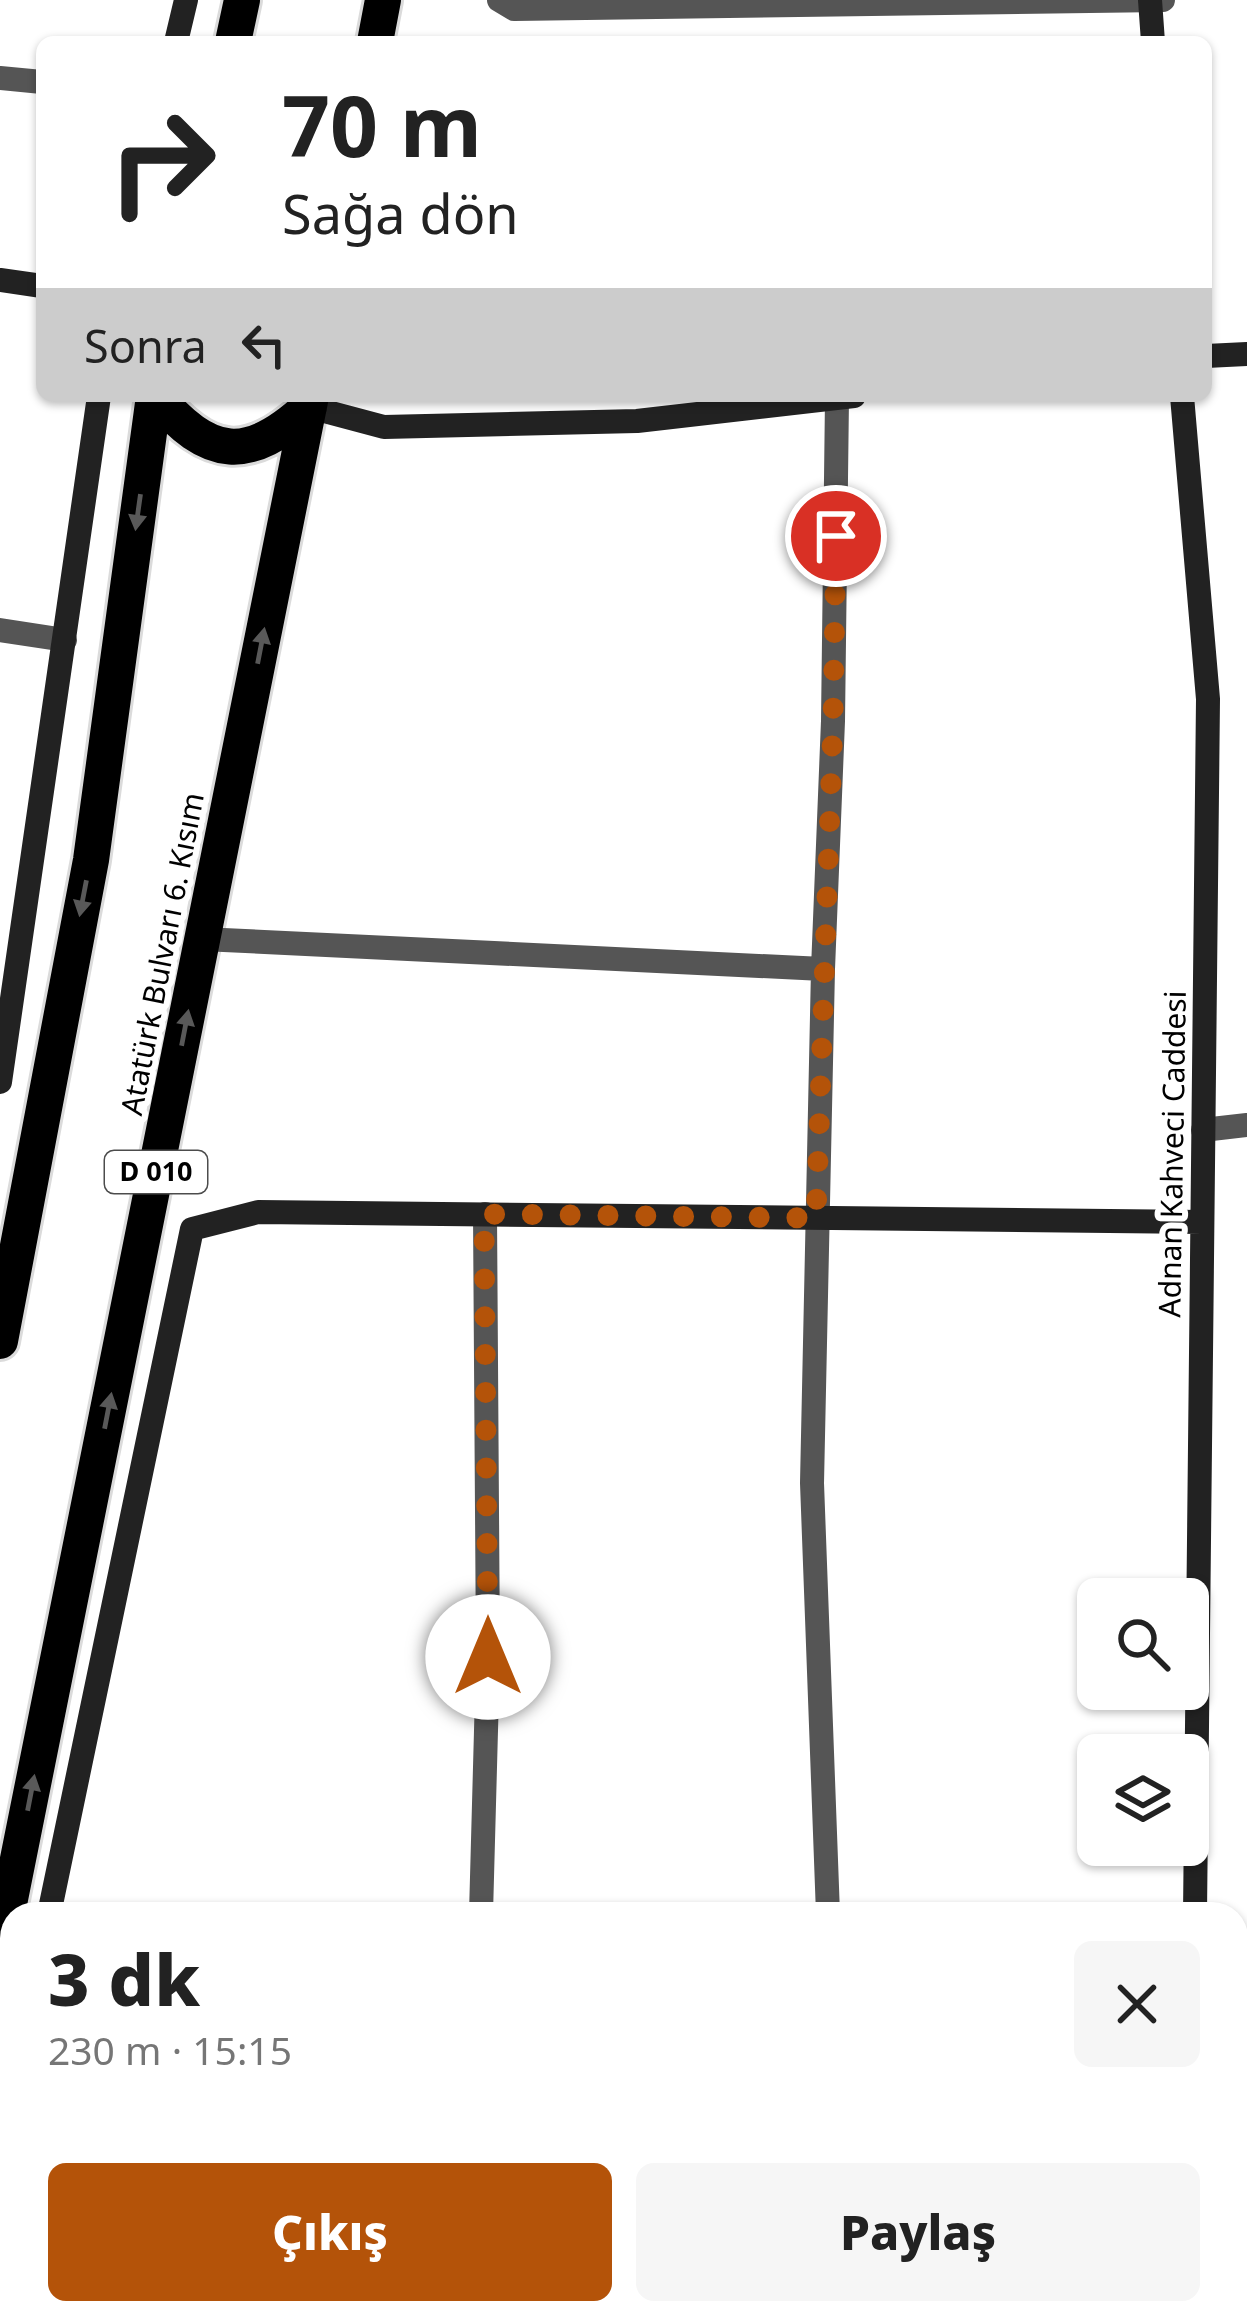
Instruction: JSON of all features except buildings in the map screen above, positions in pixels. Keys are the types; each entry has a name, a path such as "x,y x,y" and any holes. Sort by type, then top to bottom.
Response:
{"highway":[{"path":"234,36 242,0"},
{"path":"376,36 383,0"},
{"path":"0,1341 91,860 154,402"},
{"path":"160,402 179,424 218,445 246,448 278,437 310,402"},
{"name":"Atatürk Bulvarı 6. Kısım","path":"9,1902 310,402"}],"street":[{"path":"177,36 186,0"},
{"path":"499,0 514,9 1163,0"},
{"path":"1150,1 1153,36"},
{"path":"0,78 36,81"},
{"path":"0,280 36,285"},
{"path":"1212,356 1247,354"},
{"path":"0,1082 98,402"},
{"path":"310,402 384,427 637,421 802,402"},
{"path":"828,1902 812,1483 823,969 845,402"},
{"name":"Adnan Kahveci Caddesi","path":"1183,402 1208,699 1195,1902"},
{"path":"0,630 65,640"},
{"path":"202,939 823,969"},
{"path":"1203,1130 1247,1125"},
{"path":"52,1902 192,1229 258,1212 1202,1222"},
{"path":"481,1902 488,1657 484,1214"}],"route":[{"path":"488,1657 484,1214 816,1218 836,536"}]}
